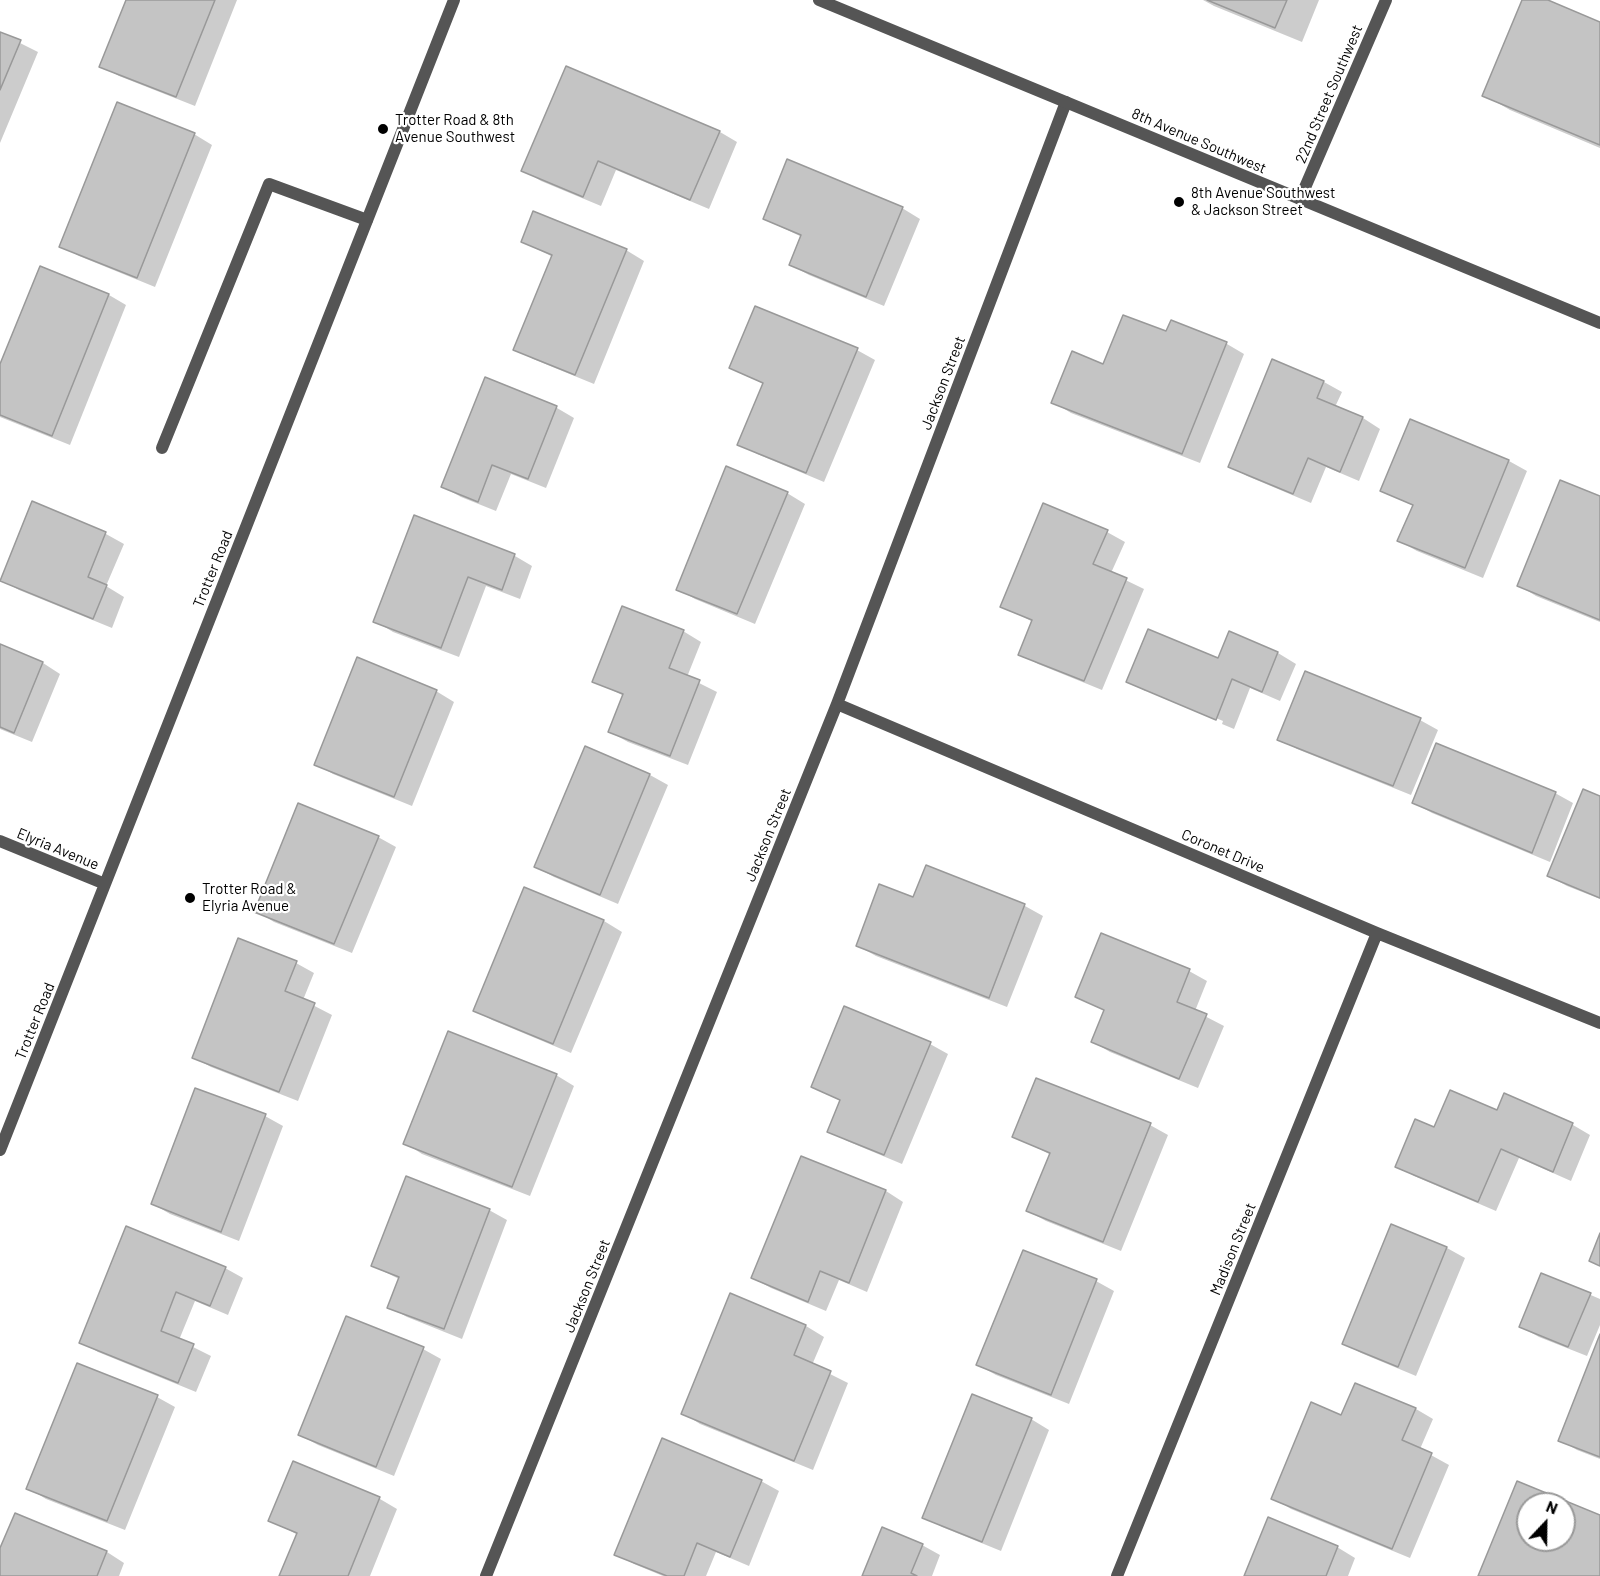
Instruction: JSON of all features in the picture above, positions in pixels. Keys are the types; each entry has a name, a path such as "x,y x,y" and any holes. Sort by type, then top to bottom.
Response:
{"street":[{"name":"Trotter Road","path":"0,1150 454,0"},
{"name":"8th Avenue Southwest","path":"819,0 1600,323"},
{"name":"22nd Street Southwest","path":"1300,199 1386,0"},
{"name":"Jackson Street","path":"486,1576 837,704 1066,102"},
{"path":"162,448 269,184 367,220"},
{"name":"Coronet Drive","path":"837,704 1377,933 1600,1023"},
{"name":"Elyria Avenue","path":"0,842 105,884"},
{"name":"Madison Street","path":"1117,1576 1377,933"}],"building":[{"path":"126,0 215,0 176,97 99,67"},
{"path":"1207,0 1287,0 1275,28"},
{"path":"1522,0 1548,0 1600,22 1600,145 1482,96"},
{"path":"0,32 21,40 0,90"},
{"path":"566,66 720,131 690,200 598,161 583,197 521,171"},
{"path":"117,102 195,133 137,278 59,247"},
{"path":"787,159 903,207 866,297 789,265 801,235 763,219"},
{"path":"533,211 627,249 575,375 513,350 552,255 521,242"},
{"path":"40,266 109,294 52,436 0,415 0,364"},
{"path":"755,306 858,348 806,473 737,445 763,383 729,368"},
{"path":"1123,315 1166,331 1171,320 1227,342 1182,454 1051,403 1072,351 1103,364"},
{"path":"1272,359 1324,381 1317,398 1363,417 1340,472 1308,458 1293,494 1228,467"},
{"path":"485,377 557,406 528,479 492,465 478,502 441,487"},
{"path":"1410,419 1509,460 1465,568 1397,541 1413,505 1380,491"},
{"path":"726,466 788,492 737,614 676,590"},
{"path":"1560,480 1600,496 1600,620 1517,586"},
{"path":"32,501 106,532 88,577 107,585 93,619 0,581"},
{"path":"1043,503 1108,530 1093,564 1127,578 1084,681 1018,655 1032,620 1000,607"},
{"path":"414,515 515,554 502,590 468,577 441,648 373,622"},
{"path":"622,606 684,630 669,668 700,680 670,756 608,732 623,694 592,682"},
{"path":"1148,629 1218,658 1229,631 1278,652 1262,692 1232,679 1216,720 1126,682"},
{"path":"0,644 43,662 14,733 0,727"},
{"path":"357,657 437,690 394,797 314,765"},
{"path":"1305,671 1421,718 1393,786 1277,740"},
{"path":"1436,743 1556,792 1532,853 1412,803"},
{"path":"585,746 650,774 600,895 534,867"},
{"path":"1583,789 1600,796 1600,898 1547,876"},
{"path":"298,803 379,836 334,944 254,912"},
{"path":"926,865 1025,904 989,998 856,946 879,884 913,897"},
{"path":"524,887 604,920 553,1044 473,1011"},
{"path":"1101,933 1190,969 1177,1002 1207,1014 1179,1079 1091,1042 1104,1010 1075,997"},
{"path":"238,938 297,961 285,991 315,1003 279,1092 192,1058"},
{"path":"844,1006 931,1042 884,1155 827,1132 840,1100 811,1087"},
{"path":"448,1031 557,1074 512,1187 403,1144"},
{"path":"1036,1078 1151,1123 1103,1242 1026,1211 1050,1153 1012,1137"},
{"path":"195,1088 266,1114 221,1232 151,1204"},
{"path":"1450,1090 1497,1110 1504,1093 1573,1123 1553,1172 1501,1149 1478,1202 1395,1167 1415,1119 1434,1127"},
{"path":"801,1156 886,1190 849,1283 820,1271 808,1302 751,1278"},
{"path":"406,1176 490,1209 444,1329 387,1308 399,1277 371,1266"},
{"path":"1391,1224 1447,1247 1398,1367 1342,1344"},
{"path":"126,1226 226,1267 210,1306 176,1292 161,1331 194,1344 178,1383 79,1343"},
{"path":"1600,1233 1600,1266 1589,1261"},
{"path":"1023,1250 1097,1279 1051,1395 976,1365"},
{"path":"1541,1273 1591,1293 1568,1347 1519,1327"},
{"path":"730,1293 806,1325 794,1355 831,1371 794,1461 681,1414"},
{"path":"346,1316 424,1347 376,1467 298,1435"},
{"path":"1600,1334 1600,1457 1558,1441"},
{"path":"77,1363 158,1395 107,1521 26,1489"},
{"path":"1355,1383 1416,1408 1402,1440 1432,1453 1392,1549 1271,1499 1311,1402 1341,1415"},
{"path":"972,1394 1032,1418 982,1542 922,1518"},
{"path":"662,1438 762,1480 730,1557 697,1543 684,1576 667,1576 614,1555"},
{"path":"293,1461 380,1497 348,1576 279,1576 297,1533 268,1521"},
{"path":"1517,1481 1544,1492 1516,1492 1516,1552 1576,1552 1576,1505 1600,1515 1600,1576 1478,1576"},
{"path":"15,1513 107,1551 97,1576 0,1576 0,1548"},
{"path":"1268,1517 1338,1546 1326,1576 1244,1576"},
{"path":"882,1527 923,1544 911,1573 917,1576 862,1576"}],"place":[{"name":"Trotter Road & 8th Avenue Southwest","path":"383,129"},
{"name":"8th Avenue Southwest & Jackson Street","path":"1179,202"},
{"name":"Trotter Road & Elyria Avenue","path":"190,898"}]}
